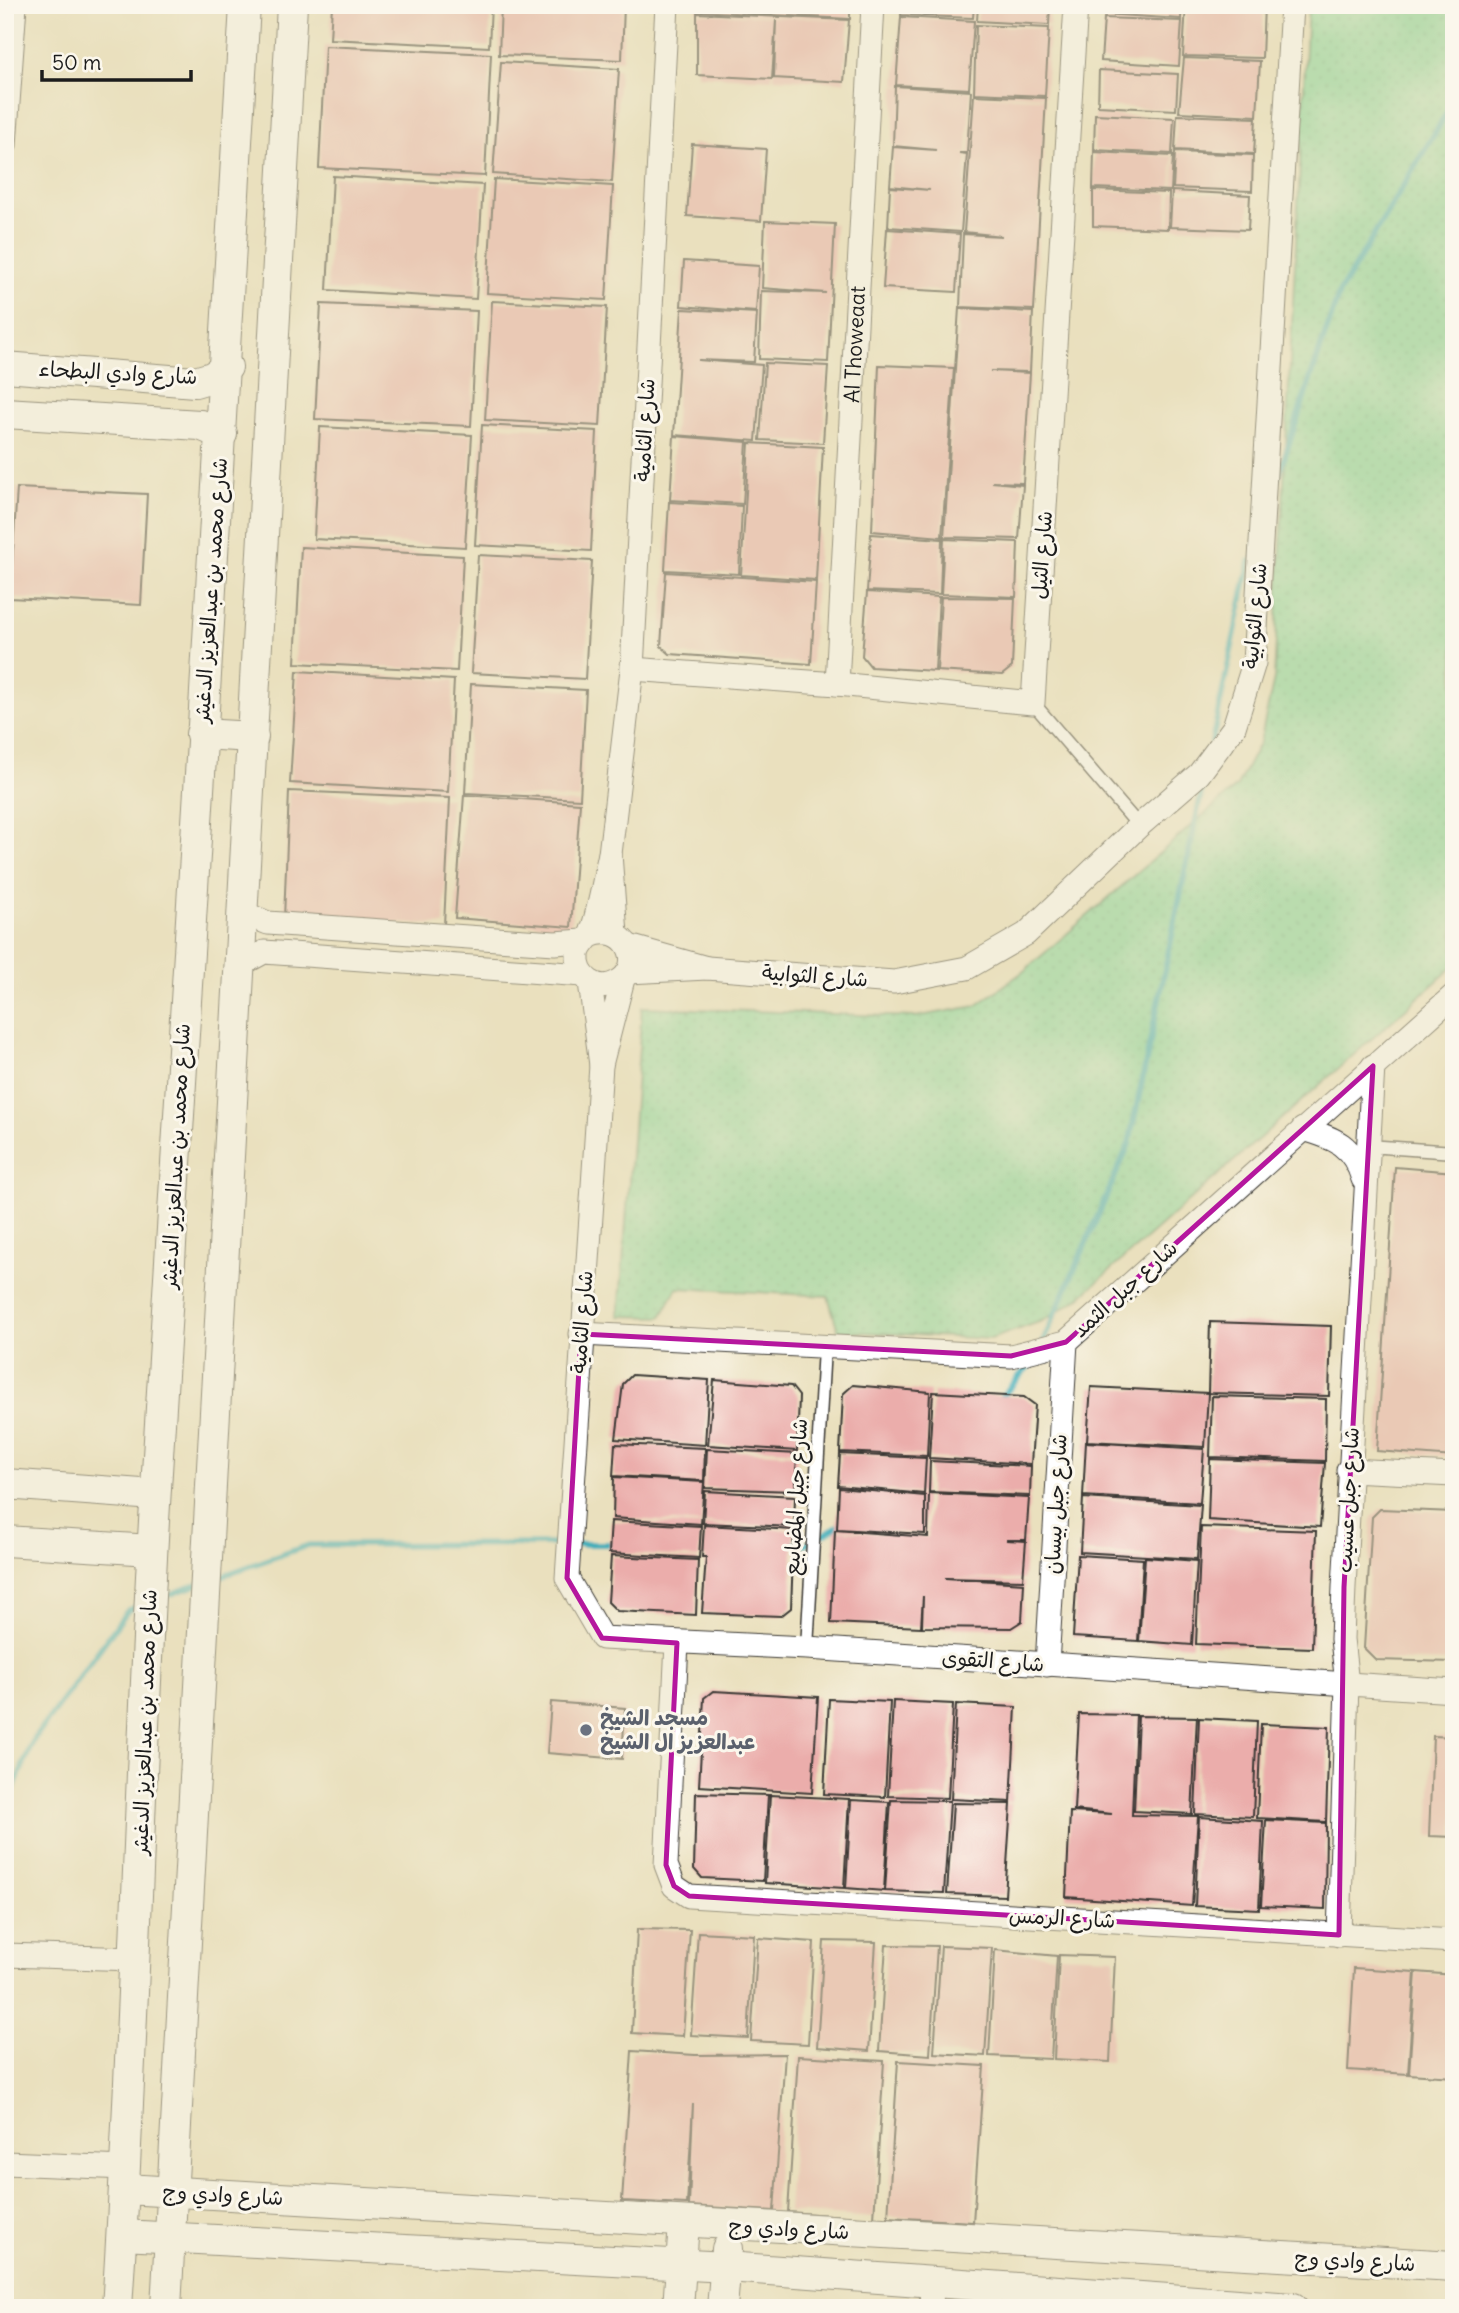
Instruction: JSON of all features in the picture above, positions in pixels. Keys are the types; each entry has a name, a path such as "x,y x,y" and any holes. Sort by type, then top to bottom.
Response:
{"street":[{"path":"5,145 15,5"},
{"name":"شارع محمد بن عبدالعزيز الدغيثر","path":"117,2308 136,1959 155,1496 201,734 227,367 245,5"},
{"path":"166,2308 292,5"},
{"name":"شارع الثامية","path":"610,854 632,670 667,5"},
{"name":"Al Thoweaat","path":"837,684 873,5"},
{"name":"شارع الثيل","path":"1033,703 1076,5"},
{"name":"شارع الثوابية","path":"708,968 894,982 967,968 1026,934 1139,825 1199,774 1234,727 1254,663 1292,5"},
{"path":"234,223 280,228"},
{"name":"شارع وادي البطحاء","path":"5,366 195,382 212,377 227,367"},
{"path":"5,414 201,425 222,434"},
{"path":"632,670 837,684 1033,703"},
{"path":"201,734 253,737"},
{"path":"601,1065 586,979 577,958 587,939 610,854"},
{"path":"601,1065 631,963 622,940 610,854"},
{"path":"243,914 268,923 555,943 587,939 598,932 708,968"},
{"path":"240,965 264,951 551,971 607,986 626,975 708,968"},
{"name":"شارع جبل الثمد","path":"581,1335 1011,1356 1066,1342 1454,995"},
{"name":"شارع الثامية","path":"567,1578 581,1335 601,1065"},
{"name":"شارع جبل عسيب","path":"1339,1935 1347,1685 1342,1639 1348,1470 1373,1066"},
{"path":"1303,1129 1335,1138 1357,1160 1365,1184"},
{"name":"شارع جبل بيسان","path":"1047,1665 1066,1342"},
{"path":"1348,1470 1454,1475"},
{"path":"5,1484 155,1496"},
{"path":"5,1541 152,1550"},
{"name":"شارع التقوى","path":"567,1578 602,1638 807,1648 1454,1691"},
{"name":"شارع الرمس","path":"677,1643 666,1865 674,1886 689,1896 1454,1941"},
{"path":"5,1955 136,1959"},
{"path":"5,2162 125,2178"},
{"name":"شارع وادي وج","path":"125,2178 172,2192 1454,2266"},
{"path":"678,2308 684,2223"},
{"path":"722,2308 727,2267 727,2226"},
{"name":"شارع وادي وج","path":"122,2235 727,2267 931,2295 1293,2308"}],"lane":[{"path":"1033,703 1139,825"},
{"path":"1368,1146 1454,1152"},
{"name":"شارع جبل المضابيع","path":"807,1648 824,1348"}],"highlighted area":[{"path":"1373,1066 1344,1587 1339,1935 689,1896 674,1886 666,1865 677,1643 602,1638 567,1578 581,1334 1011,1356 1066,1342"}],"green space":[{"path":"1454,5 1454,966 1078,1299 1042,1321 991,1339 838,1331 828,1296 677,1288 661,1317 619,1316 642,1007 915,1017 976,1006 1024,971 1237,786 1260,742 1274,679 1308,7"}],"building":[{"path":"332,5 491,5 489,47 330,39"},
{"path":"501,5 624,5 622,60 499,55"},
{"path":"697,5 850,5 850,19 697,11"},
{"path":"902,5 974,5 973,18 901,15"},
{"path":"978,5 1050,5 1049,25 977,21"},
{"path":"1104,5 1182,5 1181,19 1103,14"},
{"path":"1186,5 1264,5 1262,58 1183,56"},
{"path":"697,13 849,20 844,82 774,78 776,20 772,79 697,75"},
{"path":"901,17 974,21 969,89 896,85"},
{"path":"1104,18 1182,21 1179,66 1101,61"},
{"path":"976,25 1049,28 1045,96 974,93"},
{"path":"325,46 491,54 485,176 319,168"},
{"path":"1184,58 1260,61 1257,116 1179,112"},
{"path":"501,62 619,69 612,182 493,174"},
{"path":"1099,70 1178,74 1176,110 1098,106"},
{"path":"895,86 971,91 967,153 959,153 967,154 961,232 888,227 890,187 930,190 890,186 893,147 936,150 893,146"},
{"path":"974,95 1046,98 1034,310 960,307 963,234 1002,236 964,232"},
{"path":"1095,114 1174,118 1172,154 1094,150"},
{"path":"1177,115 1256,118 1254,154 1175,150"},
{"path":"692,144 766,149 761,221 687,216"},
{"path":"1094,152 1173,156 1171,191 1093,188"},
{"path":"1175,152 1253,155 1252,191 1173,188"},
{"path":"333,176 483,185 476,299 327,290"},
{"path":"494,179 613,186 606,300 487,293"},
{"path":"1093,190 1169,193 1168,229 1093,226"},
{"path":"1172,191 1250,195 1248,230 1170,227"},
{"path":"765,221 835,224 828,362 759,359 761,291 826,293 762,288"},
{"path":"887,229 960,234 956,292 883,288"},
{"path":"684,261 759,266 756,312 681,306"},
{"path":"492,301 607,307 600,426 485,420"},
{"path":"321,304 477,311 471,426 315,419"},
{"path":"959,308 1033,312 1030,372 990,371 1030,373 1023,483 992,482 1023,485 1019,539 944,537"},
{"path":"682,309 757,313 754,362 698,360 762,365 756,441 674,435"},
{"path":"765,363 828,366 823,443 760,440"},
{"path":"879,365 954,368 942,537 872,531"},
{"path":"482,425 597,431 591,551 475,545"},
{"path":"320,427 472,435 465,547 314,539"},
{"path":"674,436 747,442 743,504 670,500"},
{"path":"749,443 823,447 816,580 741,575"},
{"path":"17,488 147,494 141,605 10,598"},
{"path":"669,502 742,506 739,574 665,570"},
{"path":"871,534 942,539 940,594 867,591"},
{"path":"944,539 1018,542 1016,597 941,594"},
{"path":"301,547 463,556 457,671 295,663"},
{"path":"478,555 592,561 585,679 471,673"},
{"path":"666,572 816,582 811,664 670,654 661,646"},
{"path":"867,592 939,597 935,671 871,667 862,656"},
{"path":"941,597 1015,598 1012,667 1002,675 937,671"},
{"path":"297,671 454,680 448,792 290,783"},
{"path":"471,684 586,690 580,799 465,793"},
{"path":"289,791 450,798 444,925 284,919"},
{"path":"464,795 580,803 571,927 455,918"},
{"path":"1395,1167 1454,1172 1454,1457 1377,1451"},
{"path":"1210,1322 1331,1326 1329,1396 1208,1393"},
{"path":"632,1375 709,1380 705,1445 616,1439 623,1384"},
{"path":"714,1380 791,1386 799,1396 797,1451 708,1445"},
{"path":"853,1385 930,1392 927,1456 840,1452 843,1394"},
{"path":"1091,1387 1208,1393 1205,1447 1087,1441"},
{"path":"933,1392 1024,1397 1035,1405 1031,1464 929,1458"},
{"path":"1212,1396 1326,1399 1325,1461 1210,1457"},
{"path":"1086,1442 1204,1449 1200,1503 1083,1496"},
{"path":"615,1444 705,1448 704,1481 613,1476"},
{"path":"707,1449 797,1454 795,1491 705,1488"},
{"path":"840,1454 926,1458 924,1494 838,1486"},
{"path":"1210,1459 1325,1463 1320,1527 1208,1520"},
{"path":"930,1461 1031,1466 1030,1496 929,1492"},
{"path":"614,1477 704,1482 701,1524 613,1518"},
{"path":"839,1488 925,1496 925,1534 837,1529"},
{"path":"705,1491 795,1496 794,1527 703,1523"},
{"path":"929,1493 1029,1498 1026,1540 1006,1540 1026,1541 1023,1580 945,1578 1024,1583 1022,1621 1011,1628 922,1627 923,1596 921,1627 831,1623 835,1530 928,1537"},
{"path":"1083,1498 1201,1505 1197,1559 1080,1552"},
{"path":"1380,1509 1454,1512 1454,1662 1376,1660 1364,1648 1372,1517"},
{"path":"611,1521 701,1526 699,1558 609,1553"},
{"path":"704,1525 794,1530 791,1608 781,1616 702,1613 706,1557 702,1557"},
{"path":"1201,1527 1316,1531 1312,1648 1196,1644"},
{"path":"1078,1555 1143,1559 1138,1641 1073,1637"},
{"path":"611,1556 698,1560 696,1615 617,1611 608,1602"},
{"path":"1145,1557 1197,1561 1192,1645 1139,1641"},
{"path":"713,1691 818,1697 812,1793 699,1786 704,1698"},
{"path":"829,1699 890,1702 885,1797 824,1794"},
{"path":"893,1701 953,1704 948,1798 888,1796"},
{"name":"مسجد الشيخ عبدالعزيز ال الشيخ","path":"551,1702 625,1708 622,1759 547,1753"},
{"path":"956,1704 1016,1707 1011,1802 951,1799"},
{"path":"1079,1714 1136,1715 1132,1815 1198,1816 1192,1906 1066,1897 1070,1812 1112,1814 1074,1810"},
{"path":"1138,1716 1197,1717 1192,1814 1134,1811"},
{"path":"1199,1718 1257,1721 1253,1817 1195,1814"},
{"path":"1261,1724 1329,1727 1326,1822 1257,1818"},
{"path":"1433,1736 1454,1737 1454,1837 1429,1836"},
{"path":"696,1793 768,1795 763,1881 702,1878 694,1869"},
{"path":"770,1795 849,1799 844,1888 765,1883"},
{"path":"851,1800 889,1802 884,1891 846,1888"},
{"path":"891,1800 950,1801 944,1893 885,1891"},
{"path":"953,1803 1011,1804 1005,1896 947,1894"},
{"path":"1199,1817 1263,1821 1259,1909 1195,1906"},
{"path":"1266,1820 1326,1823 1325,1909 1261,1906"},
{"path":"637,1929 690,1930 683,2036 632,2033"},
{"path":"698,1932 754,1935 748,2038 691,2035"},
{"path":"758,1938 814,1942 808,2044 751,2041"},
{"path":"824,1941 876,1942 869,2051 817,2047"},
{"path":"886,1945 937,1946 930,2055 879,2051"},
{"path":"941,1946 992,1948 985,2056 934,2053"},
{"path":"995,1950 1057,1956 1051,2059 989,2056"},
{"path":"1059,1955 1115,1957 1110,2062 1054,2059"},
{"path":"1354,1968 1415,1972 1408,2074 1348,2070"},
{"path":"1416,1972 1454,1975 1454,2077 1409,2074"},
{"path":"632,2051 695,2055 785,2054 774,2211 689,2206 693,2104 687,2204 622,2201"},
{"path":"798,2056 884,2061 874,2218 788,2212"},
{"path":"898,2061 984,2066 973,2222 888,2217"},
{"path":"5,2192 10,2192 8,2248 5,2248"}],"waterway":[{"path":"1273,491 1339,293 1454,101"},
{"path":"1212,742 1250,561"},
{"path":"1043,1342 1129,1144 1204,780"},
{"path":"999,1400 1038,1355"},
{"path":"788,1544 806,1544 842,1524"},
{"path":"216,1578 309,1545 564,1544"},
{"path":"574,1544 616,1544"},
{"path":"160,1598 196,1585"},
{"path":"5,1809 34,1739 128,1610 140,1605"}],"place":[{"name":"مسجد الشيخ عبدالعزيز ال الشيخ","path":"586,1730"}]}
